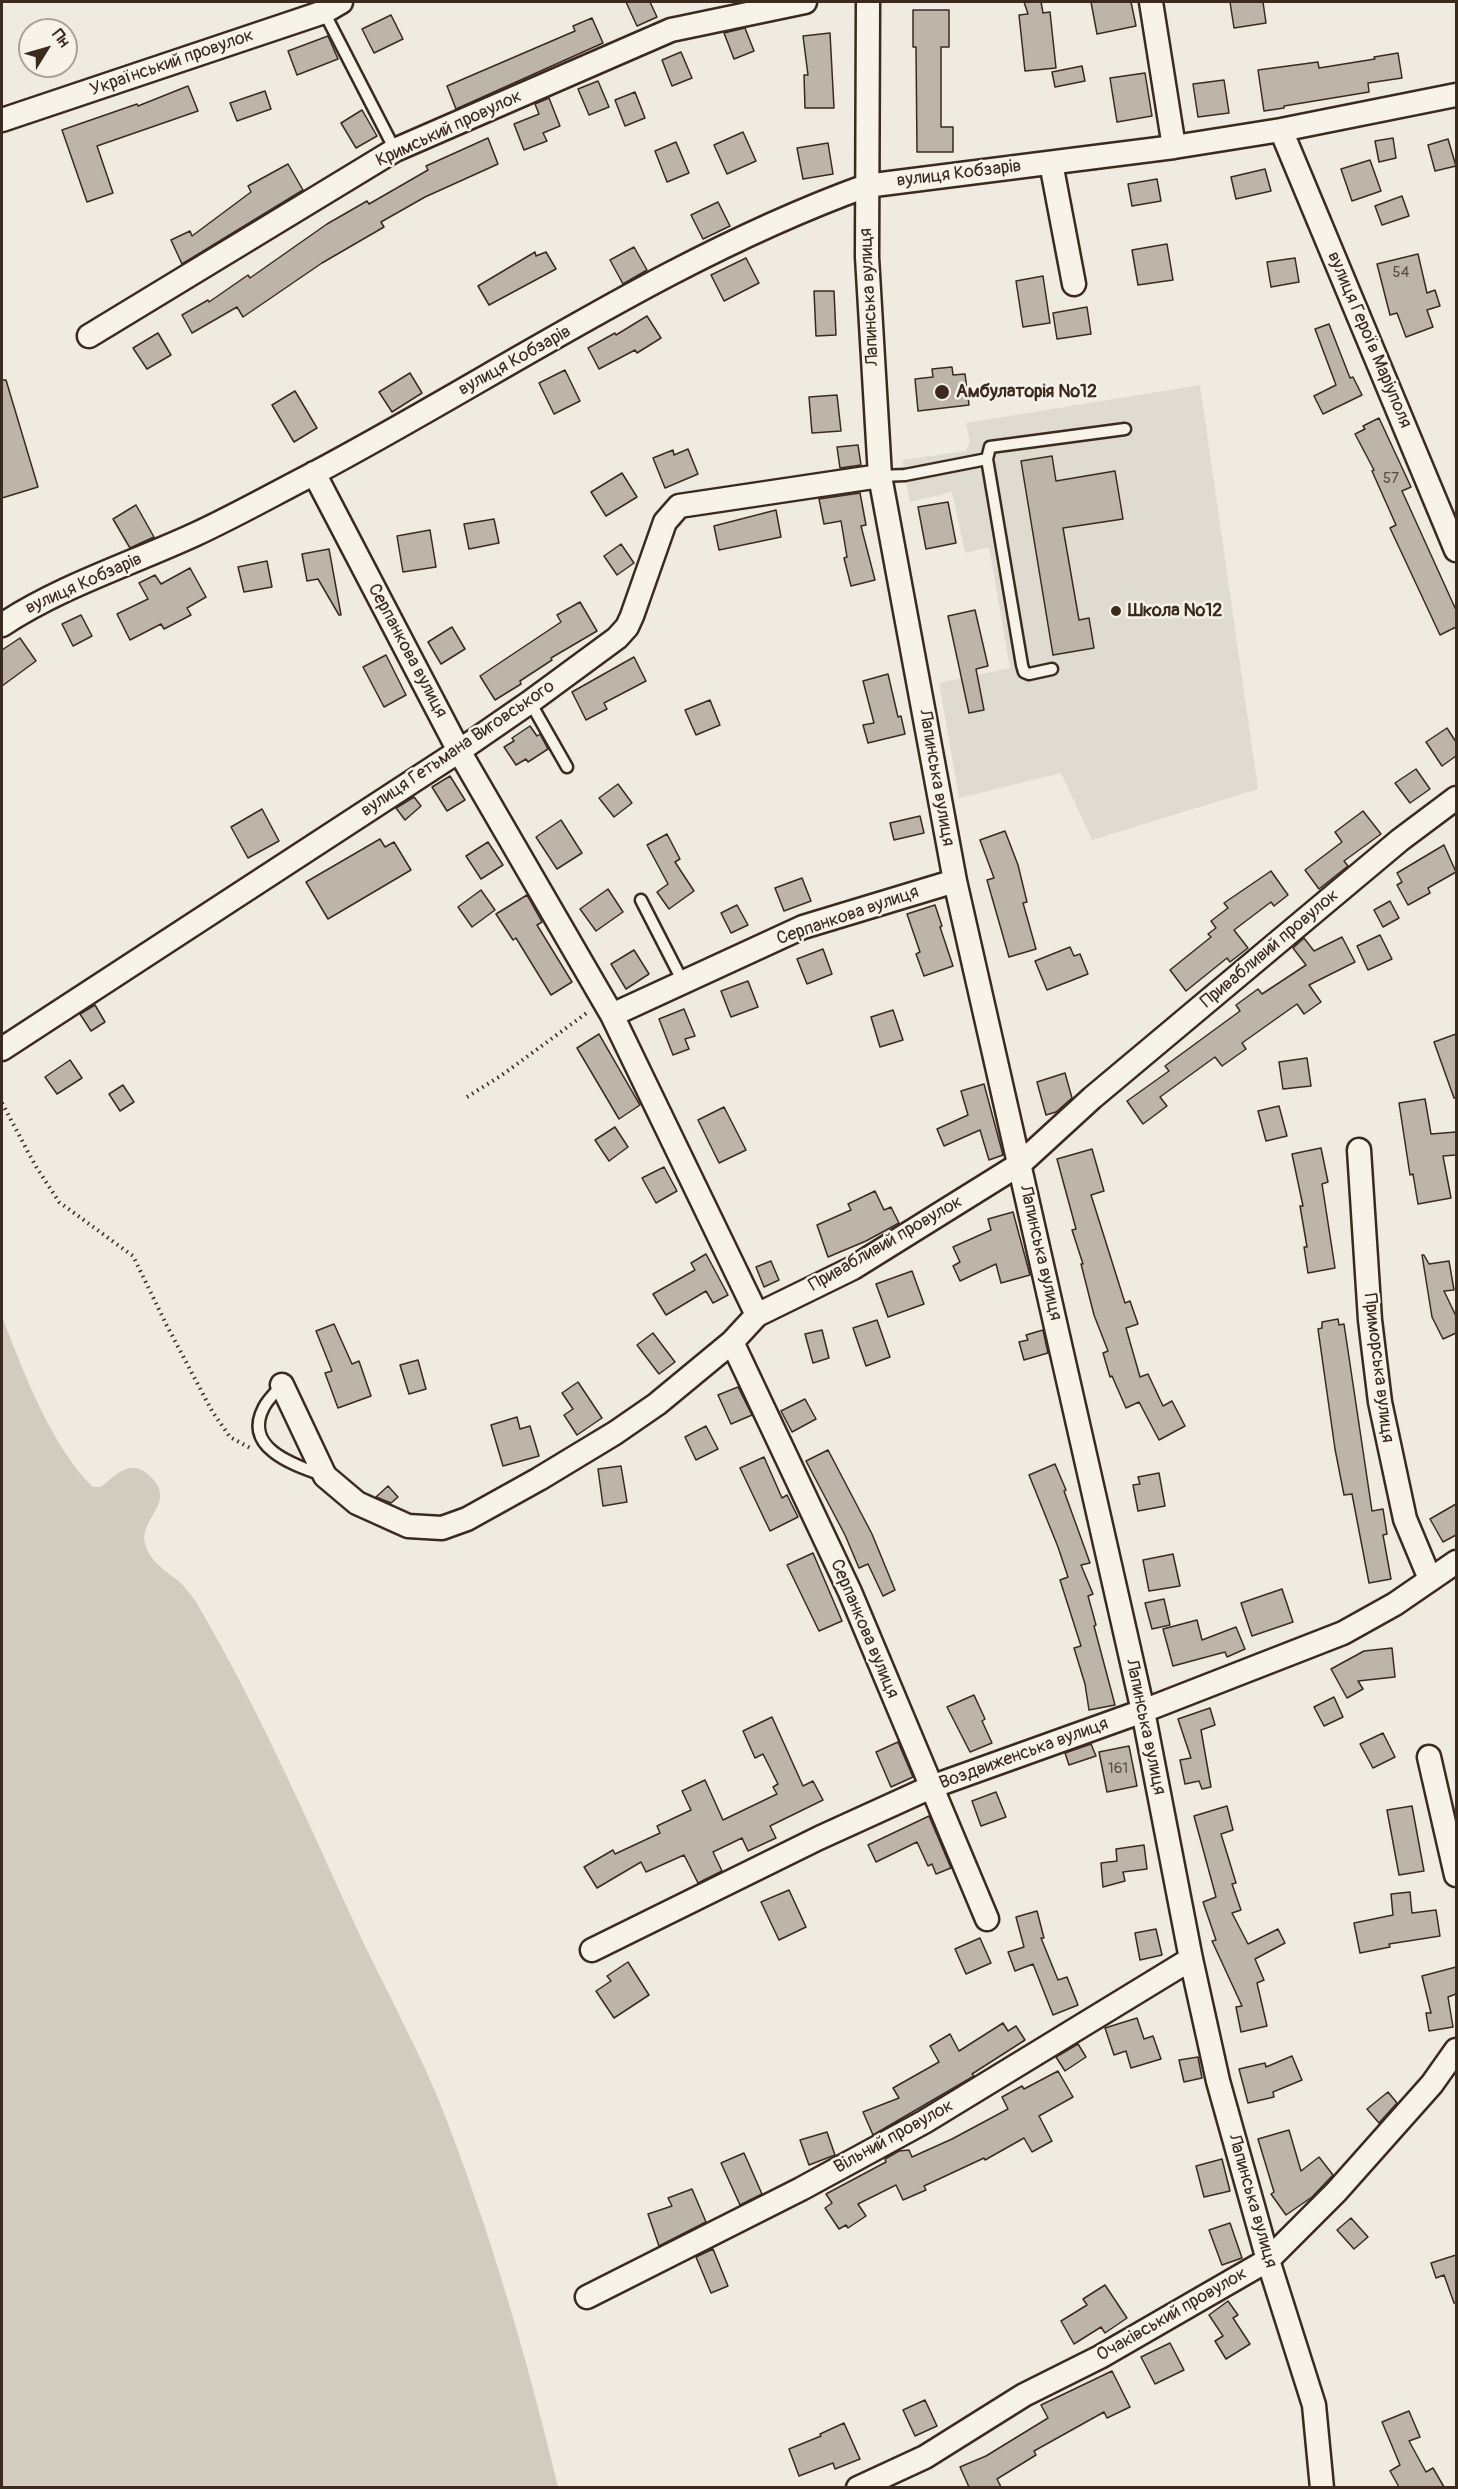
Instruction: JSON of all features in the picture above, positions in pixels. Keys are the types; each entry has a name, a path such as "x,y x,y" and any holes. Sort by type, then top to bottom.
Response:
{"street":[{"name":"Кримський провулок","path":"89,336 395,150 672,30 805,2"},
{"name":"Лапинська вулиця","path":"868,2 867,257 880,476 955,881 1143,1711 1191,1959 1218,2081 1268,2260 1314,2405 1322,2487"},
{"path":"1152,2 1174,147"},
{"name":"Український провулок","path":"2,120 332,7"},
{"name":"вулиця Кобзарів","path":"2,625 33,604 197,534 314,473 698,259 831,199 866,186 1174,147 1281,130 1456,95"},
{"name":"вулиця Героїв Маріуполя","path":"1281,130 1456,549"},
{"path":"1051,163 1074,284"},
{"name":"Серпанкова вулиця","path":"314,473 459,751 607,1008 757,1315"},
{"name":"вулиця Гетьмана Виговського","path":"2,1050 459,751 617,638 627,627 665,522 679,506 880,476"},
{"name":"Привабливий провулок","path":"282,1385 326,1476 357,1503 408,1526 442,1528 467,1519 615,1433 657,1404 732,1342 757,1315 853,1268 1020,1164 1092,1098 1400,840 1456,798"},
{"name":"Серпанкова вулиця","path":"607,1008 683,982 803,927 955,881"},
{"name":"Приморська вулиця","path":"1359,1150 1370,1320 1380,1402 1405,1519 1430,1579"},
{"name":"Серпанкова вулиця","path":"732,1342 850,1592 987,1919"},
{"name":"Воздвиженська вулиця","path":"592,1950 819,1838 931,1787 1143,1711 1343,1633 1395,1604 1456,1562"},
{"path":"1429,1757 1456,1875"},
{"name":"Вільний провулок","path":"587,2297 801,2189 924,2122 1191,1959"},
{"name":"Очаківський провулок","path":"858,2487 925,2457 1024,2396 1100,2357 1268,2260 1343,2184 1432,2085 1456,2050"}],"lane":[{"path":"332,7 395,150"},
{"path":"1052,669 1029,674 1024,672 1022,665 987,459 990,447 1125,429"},
{"path":"880,476 905,475 987,459"},
{"path":"530,702 567,767"},
{"path":"641,900 683,982"},
{"path":"282,1385 263,1408 259,1429 268,1449 281,1458 326,1476"}],"path":[{"path":"467,1097 607,1008"},
{"path":"2,1103 35,1165 59,1202 133,1256 212,1411 230,1437 244,1446 281,1458"}],"shaded area":[{"name":"Школа №12","path":"1200,385 1258,789 1092,840 1061,773 959,798 939,683 1010,668 989,547 965,553 952,492 910,502 902,460 965,451 970,442 966,423"},
{"path":"2,1316 40,1407 78,1471 93,1487 101,1487 121,1471 139,1469 155,1482 160,1491 160,1500 145,1534 147,1550 155,1561 182,1584 194,1600 239,1679 437,2096 473,2192 505,2289 558,2487 2,2487"}],"building":[{"path":"626,2 650,2 657,17 637,26"},
{"path":"1024,2 1041,2 1043,13 1050,12 1056,68 1025,71 1019,15 1028,14"},
{"path":"1091,2 1131,2 1136,26 1097,34"},
{"path":"1230,2 1263,2 1266,23 1234,28"},
{"path":"913,10 949,10 949,47 941,47 941,127 953,127 953,152 917,152 916,47 913,47"},
{"path":"391,15 403,39 374,53 362,29"},
{"path":"592,18 603,43 456,109 447,86 575,31 573,26"},
{"path":"745,28 754,51 734,59 724,33"},
{"path":"830,33 834,108 805,108 804,75 808,75 803,36"},
{"path":"328,36 338,59 297,75 288,51"},
{"path":"681,52 692,78 672,86 662,60"},
{"path":"1398,53 1402,78 1368,83 1369,92 1264,111 1258,70 1318,62 1319,68"},
{"path":"1082,66 1085,81 1055,87 1052,72"},
{"path":"1145,73 1152,116 1117,122 1110,78"},
{"path":"1224,80 1229,113 1198,117 1193,84"},
{"path":"598,81 609,107 589,115 578,89"},
{"path":"188,86 198,111 97,146 113,193 87,202 62,130 137,104 138,106"},
{"path":"265,91 271,109 237,121 230,103"},
{"path":"635,92 645,118 625,126 615,100"},
{"path":"549,98 560,126 543,133 547,141 524,150 514,124 539,114 535,104"},
{"path":"362,110 377,136 356,148 341,123"},
{"path":"743,132 756,161 727,174 714,145"},
{"path":"488,138 498,164 425,197 381,222 384,227 322,263 243,317 237,307 192,333 182,315 208,300 209,302 248,275 250,278 327,224 367,201 369,204 428,170 426,166"},
{"path":"1393,138 1396,158 1379,162 1375,141"},
{"path":"1448,139 1456,166 1435,171 1428,145"},
{"path":"676,142 689,173 667,182 655,151"},
{"path":"828,143 833,174 803,179 797,148"},
{"path":"1370,160 1381,191 1352,201 1341,169"},
{"path":"288,164 303,190 182,264 171,240 190,231 192,236 251,192 248,186"},
{"path":"1265,169 1271,191 1236,199 1231,177"},
{"path":"1157,179 1161,201 1132,206 1128,184"},
{"path":"1402,196 1409,216 1382,225 1375,206"},
{"path":"718,202 730,226 703,239 691,215"},
{"path":"1167,244 1173,280 1138,285 1132,250"},
{"path":"634,247 647,270 623,284 610,260"},
{"path":"535,252 536,256 546,252 556,269 489,305 478,286"},
{"path":"1418,254 1427,293 1435,290 1440,306 1427,310 1433,327 1406,337 1397,313 1390,315 1377,264"},
{"path":"746,258 759,283 724,301 711,275"},
{"path":"1295,258 1299,282 1271,287 1267,262"},
{"path":"1043,276 1050,323 1023,327 1016,281"},
{"path":"814,291 834,291 836,335 816,336"},
{"path":"1087,307 1091,334 1057,339 1053,313"},
{"path":"647,316 661,338 637,353 635,350 599,369 588,348 615,333 616,335"},
{"path":"1329,324 1350,378 1353,377 1362,395 1323,414 1314,396 1336,385 1315,329"},
{"path":"158,333 171,355 147,369 133,348"},
{"name":"Амбулаторія №12","path":"952,367 953,375 965,374 969,405 918,411 915,379 933,377 932,369"},
{"path":"565,370 580,401 554,414 539,383"},
{"path":"410,373 422,393 392,412 379,392"},
{"path":"2,380 6,380 38,487 2,498"},
{"path":"295,391 317,428 294,442 272,405"},
{"path":"837,395 841,431 812,433 809,397"},
{"path":"1379,418 1411,487 1402,491 1456,610 1456,627 1440,635 1390,528 1396,525 1372,471 1374,470 1355,434 1365,429 1363,426"},
{"path":"858,445 861,465 840,468 837,447"},
{"path":"688,449 698,474 665,488 653,458 673,450 674,455"},
{"path":"1052,456 1056,481 1115,471 1123,519 1063,528 1079,620 1089,618 1094,648 1053,655 1021,461"},
{"path":"622,473 637,497 606,516 591,492"},
{"path":"860,493 866,525 861,526 875,580 851,586 844,558 847,557 841,521 824,524 819,499"},
{"path":"948,502 956,543 926,549 918,507"},
{"path":"136,505 154,537 130,548 113,519"},
{"path":"776,510 781,537 719,550 714,526"},
{"path":"494,519 499,543 469,549 464,524"},
{"path":"430,530 436,567 403,572 397,536"},
{"path":"621,544 634,563 617,575 604,556"},
{"path":"329,549 341,615 318,579 307,581 302,554"},
{"path":"267,561 272,587 244,592 238,567"},
{"path":"190,568 206,597 187,608 191,615 164,629 161,624 130,640 117,614 148,599 139,583 155,575 161,584"},
{"path":"580,602 597,631 551,658 552,660 520,681 521,684 495,700 480,676 561,622 557,615"},
{"path":"975,610 988,666 976,669 984,710 969,713 948,616"},
{"path":"81,615 92,636 73,646 62,624"},
{"path":"452,627 465,649 441,664 428,642"},
{"path":"20,638 36,661 2,686 2,650"},
{"path":"386,655 406,695 384,707 363,667"},
{"path":"634,657 646,681 604,703 607,709 586,720 572,692"},
{"path":"888,674 898,717 901,716 905,734 868,743 863,725 874,723 863,681"},
{"path":"710,700 720,725 696,735 685,710"},
{"path":"530,726 537,736 540,734 548,749 528,762 526,759 516,765 504,747 514,741 512,738"},
{"path":"1447,728 1456,742 1456,756 1442,766 1426,742"},
{"path":"1416,769 1430,789 1410,803 1395,783"},
{"path":"450,776 465,800 447,811 432,787"},
{"path":"618,784 632,803 614,817 599,798"},
{"path":"414,797 421,806 405,820 396,808"},
{"path":"262,809 279,841 248,858 231,827"},
{"path":"1363,811 1381,834 1344,861 1348,866 1319,889 1305,870 1342,842 1335,832"},
{"path":"920,816 924,833 894,840 890,823"},
{"path":"561,820 582,853 557,869 536,837"},
{"path":"1005,831 1018,865 1027,902 1023,903 1036,949 1009,957 987,880 994,878 980,840"},
{"path":"667,834 680,859 675,862 694,891 669,909 657,892 668,884 647,845"},
{"path":"380,839 385,847 394,842 411,870 328,919 306,882"},
{"path":"488,842 503,865 481,879 466,856"},
{"path":"1444,845 1456,872 1428,888 1430,893 1408,905 1397,885 1402,882 1397,873"},
{"path":"1271,871 1288,895 1274,906 1271,902 1234,930 1248,948 1230,962 1227,958 1186,991 1170,970 1211,937 1208,934 1216,928 1211,921 1228,908 1224,903"},
{"path":"802,878 811,901 784,911 775,888"},
{"path":"608,889 623,912 596,931 580,909"},
{"path":"481,890 495,910 472,927 458,907"},
{"path":"527,895 542,922 537,925 572,982 551,995 516,938 513,940 496,914"},
{"path":"1390,901 1399,918 1383,927 1374,910"},
{"path":"737,905 748,925 731,933 721,913"},
{"path":"935,905 953,966 924,976 916,954 920,952 907,914"},
{"path":"1380,935 1392,959 1368,970 1357,946"},
{"path":"1342,937 1355,962 1309,985 1321,1002 1304,1014 1297,1004 1242,1043 1246,1049 1222,1066 1215,1057 1160,1097 1167,1106 1143,1124 1127,1101 1169,1071 1165,1066 1240,1011 1236,1005 1258,989 1262,994 1306,965 1293,948 1304,938 1314,951"},
{"path":"1070,947 1074,956 1080,954 1088,974 1047,990 1035,961"},
{"path":"823,949 832,974 807,984 797,959"},
{"path":"634,950 649,974 626,989 611,964"},
{"path":"748,981 758,1007 731,1017 721,991"},
{"path":"95,1005 105,1022 91,1031 80,1014"},
{"path":"684,1009 695,1036 685,1039 689,1049 673,1055 659,1019"},
{"path":"893,1010 903,1040 880,1047 871,1017"},
{"path":"599,1034 640,1105 619,1119 577,1048"},
{"path":"1456,1034 1456,1098 1454,1098 1434,1042"},
{"path":"1307,1058 1311,1086 1283,1089 1279,1062"},
{"path":"70,1060 82,1078 57,1094 45,1077"},
{"path":"1065,1073 1072,1098 1056,1112 1046,1115 1037,1082"},
{"path":"984,1084 1003,1155 989,1160 980,1130 944,1146 937,1129 968,1115 961,1091"},
{"path":"123,1085 134,1102 120,1111 109,1094"},
{"path":"1425,1099 1431,1134 1456,1132 1456,1155 1443,1156 1451,1198 1418,1204 1413,1174 1410,1175 1399,1103"},
{"path":"1279,1106 1287,1136 1266,1141 1258,1111"},
{"path":"724,1107 746,1150 719,1163 698,1120"},
{"path":"615,1127 628,1147 609,1161 595,1140"},
{"path":"1321,1148 1328,1182 1322,1184 1335,1268 1308,1273 1304,1247 1307,1247 1300,1206 1303,1206 1292,1154"},
{"path":"1092,1149 1104,1191 1091,1195 1125,1303 1130,1301 1138,1324 1126,1328 1140,1377 1148,1374 1163,1406 1172,1401 1185,1426 1159,1440 1139,1402 1126,1408 1112,1376 1110,1377 1103,1353 1108,1351 1094,1315 1081,1264 1083,1264 1072,1230 1076,1229 1057,1159"},
{"path":"664,1167 677,1191 656,1203 642,1178"},
{"path":"875,1191 884,1210 891,1207 899,1223 866,1241 828,1257 817,1225 851,1210 848,1204"},
{"path":"1013,1212 1030,1275 1001,1283 996,1264 960,1281 953,1266 960,1262 953,1247 991,1230 988,1219"},
{"path":"706,1254 728,1295 713,1303 706,1291 666,1315 653,1294 695,1270 691,1263"},
{"path":"1422,1255 1429,1264 1449,1261 1454,1290 1444,1291 1456,1316 1456,1333 1443,1339 1432,1317"},
{"path":"771,1261 779,1280 764,1287 756,1267"},
{"path":"912,1271 924,1304 888,1317 876,1284"},
{"path":"1338,1319 1339,1325 1344,1324 1372,1511 1383,1509 1387,1534 1383,1535 1391,1579 1369,1583 1352,1494 1344,1495 1318,1329 1322,1328 1322,1322"},
{"path":"877,1320 890,1357 866,1366 853,1328"},
{"path":"334,1324 352,1364 359,1361 371,1396 338,1408 325,1373 332,1371 316,1331"},
{"path":"822,1330 829,1358 813,1363 805,1334"},
{"path":"1043,1330 1048,1353 1024,1360 1019,1342 1028,1340 1026,1335"},
{"path":"653,1333 675,1362 659,1374 637,1345"},
{"path":"418,1360 426,1389 409,1394 400,1365"},
{"path":"578,1382 602,1418 577,1435 564,1415 573,1409 562,1393"},
{"path":"738,1387 752,1415 731,1424 718,1395"},
{"path":"805,1399 816,1419 792,1432 781,1411"},
{"path":"517,1417 520,1429 530,1426 539,1456 503,1466 491,1425"},
{"path":"706,1426 718,1449 696,1460 685,1437"},
{"path":"828,1450 872,1534 895,1590 883,1596 868,1564 859,1568 845,1535 806,1461"},
{"path":"764,1457 782,1498 787,1495 798,1517 770,1531 740,1468"},
{"path":"1055,1464 1090,1563 1081,1565 1093,1594 1088,1596 1115,1705 1089,1710 1085,1684 1074,1648 1081,1646 1060,1580 1068,1577 1029,1475"},
{"path":"621,1466 627,1502 603,1506 598,1469"},
{"path":"1159,1473 1165,1506 1138,1511 1133,1485 1140,1484 1138,1477"},
{"path":"388,1486 398,1497 391,1503 376,1497"},
{"path":"1456,1504 1456,1535 1443,1542 1430,1519"},
{"path":"813,1553 842,1621 819,1631 787,1565"},
{"path":"1173,1554 1180,1586 1149,1591 1143,1560"},
{"path":"1282,1589 1293,1622 1252,1636 1241,1603"},
{"path":"1164,1599 1170,1625 1152,1629 1145,1603"},
{"path":"1197,1620 1202,1640 1236,1627 1245,1649 1227,1657 1225,1652 1173,1666 1163,1629"},
{"path":"1392,1648 1395,1677 1358,1681 1363,1689 1347,1698 1331,1669 1364,1651"},
{"path":"974,1695 985,1719 982,1721 992,1743 970,1752 947,1707"},
{"path":"1334,1697 1343,1717 1324,1726 1314,1707"},
{"path":"1210,1708 1215,1725 1201,1730 1211,1787 1202,1789 1199,1781 1185,1784 1180,1760 1191,1758 1178,1719"},
{"path":"772,1717 803,1786 813,1781 823,1800 770,1826 776,1838 748,1851 742,1838 713,1852 722,1871 698,1883 684,1855 646,1872 641,1862 597,1888 584,1867 613,1850 615,1854 660,1833 657,1826 691,1810 682,1791 705,1780 723,1820 777,1794 773,1787 778,1784 763,1754 755,1758 743,1731"},
{"path":"1383,1733 1395,1757 1373,1768 1360,1744"},
{"path":"898,1742 913,1777 891,1787 876,1752"},
{"path":"1091,1744 1096,1756 1069,1765 1065,1753"},
{"path":"1129,1746 1137,1786 1107,1792 1099,1752"},
{"path":"996,1792 1006,1817 981,1826 972,1801"},
{"path":"1227,1806 1233,1830 1221,1834 1236,1883 1232,1884 1241,1910 1232,1913 1248,1944 1278,1929 1285,1943 1255,1959 1264,1980 1257,1983 1267,2026 1241,2032 1236,2007 1242,2006 1212,1941 1216,1940 1203,1902 1216,1897 1194,1816"},
{"path":"1412,1806 1424,1871 1399,1875 1387,1810"},
{"path":"929,1816 951,1868 936,1874 932,1864 928,1866 917,1842 876,1862 868,1845"},
{"path":"1144,1845 1147,1869 1123,1872 1125,1881 1103,1887 1101,1863 1117,1861 1116,1849"},
{"path":"789,1890 806,1927 779,1940 761,1902"},
{"path":"1410,1892 1412,1913 1436,1910 1440,1936 1389,1944 1390,1947 1360,1953 1354,1923 1393,1915 1391,1894"},
{"path":"1037,1911 1044,1938 1041,1938 1058,1980 1067,1977 1078,2005 1053,2015 1033,1964 1015,1971 1008,1952 1024,1947 1016,1917"},
{"path":"1156,1929 1162,1955 1140,1960 1135,1933"},
{"path":"980,1938 991,1963 966,1974 955,1949"},
{"path":"628,1962 649,1995 614,2018 596,1991 611,1981 607,1976"},
{"path":"1456,1967 1456,1994 1448,1997 1453,2027 1429,2031 1426,2013 1431,2013 1422,1976"},
{"path":"1137,2018 1144,2039 1153,2036 1161,2059 1131,2068 1126,2051 1114,2055 1105,2028"},
{"path":"1003,2023 1008,2031 1016,2026 1025,2040 972,2074 974,2076 873,2135 863,2112 899,2098 893,2088 939,2062 930,2046 950,2034 959,2051"},
{"path":"1078,2044 1086,2057 1065,2071 1056,2057"},
{"path":"1292,2056 1302,2080 1273,2092 1274,2097 1248,2103 1239,2069 1265,2063 1266,2067"},
{"path":"1198,2057 1202,2078 1184,2082 1179,2060"},
{"path":"1058,2071 1073,2097 1039,2116 1052,2141 1032,2152 1024,2138 985,2160 984,2158 924,2186 926,2190 903,2200 896,2185 858,2204 866,2216 848,2228 846,2225 839,2229 825,2208 832,2203 826,2194 886,2162 885,2159 899,2151 909,2150 912,2157 952,2139 1008,2109 1002,2097 1022,2086 1024,2089"},
{"path":"1388,2092 1397,2103 1379,2123 1367,2109"},
{"path":"1289,2130 1301,2171 1319,2157 1333,2175 1312,2197 1286,2215 1271,2194 1274,2192 1258,2139"},
{"path":"827,2132 835,2155 809,2165 800,2140"},
{"path":"744,2153 762,2194 740,2205 721,2163"},
{"path":"1222,2159 1230,2191 1204,2197 1196,2166"},
{"path":"692,2189 706,2222 659,2246 648,2214 672,2206 668,2198"},
{"path":"1351,2218 1368,2237 1354,2249 1337,2230"},
{"path":"1230,2223 1242,2258 1222,2265 1209,2230"},
{"path":"713,2249 728,2286 711,2293 696,2257"},
{"path":"1456,2255 1456,2303 1454,2303 1444,2275 1436,2278 1431,2263"},
{"path":"1105,2285 1127,2318 1105,2333 1101,2327 1074,2344 1061,2321 1087,2305 1083,2299"},
{"path":"1228,2301 1238,2315 1233,2318 1250,2344 1226,2359 1215,2341 1223,2336 1209,2315"},
{"path":"1170,2343 1184,2370 1155,2384 1141,2357"},
{"path":"1112,2371 1130,2407 1107,2418 1104,2412 1034,2451 1036,2455 997,2479 1001,2487 969,2487 960,2467 986,2456 1048,2418 1041,2405"},
{"path":"925,2400 937,2426 915,2436 903,2410"},
{"path":"1409,2411 1420,2437 1409,2441 1426,2472 1433,2468 1444,2487 1399,2487 1390,2471 1400,2465 1382,2422"},
{"path":"844,2423 860,2459 835,2469 833,2463 799,2476 789,2449 821,2436 820,2434"}],"place":[{"name":"Амбулаторія №12","path":"942,392"},
{"name":"Школа №12","path":"1116,611"}]}
